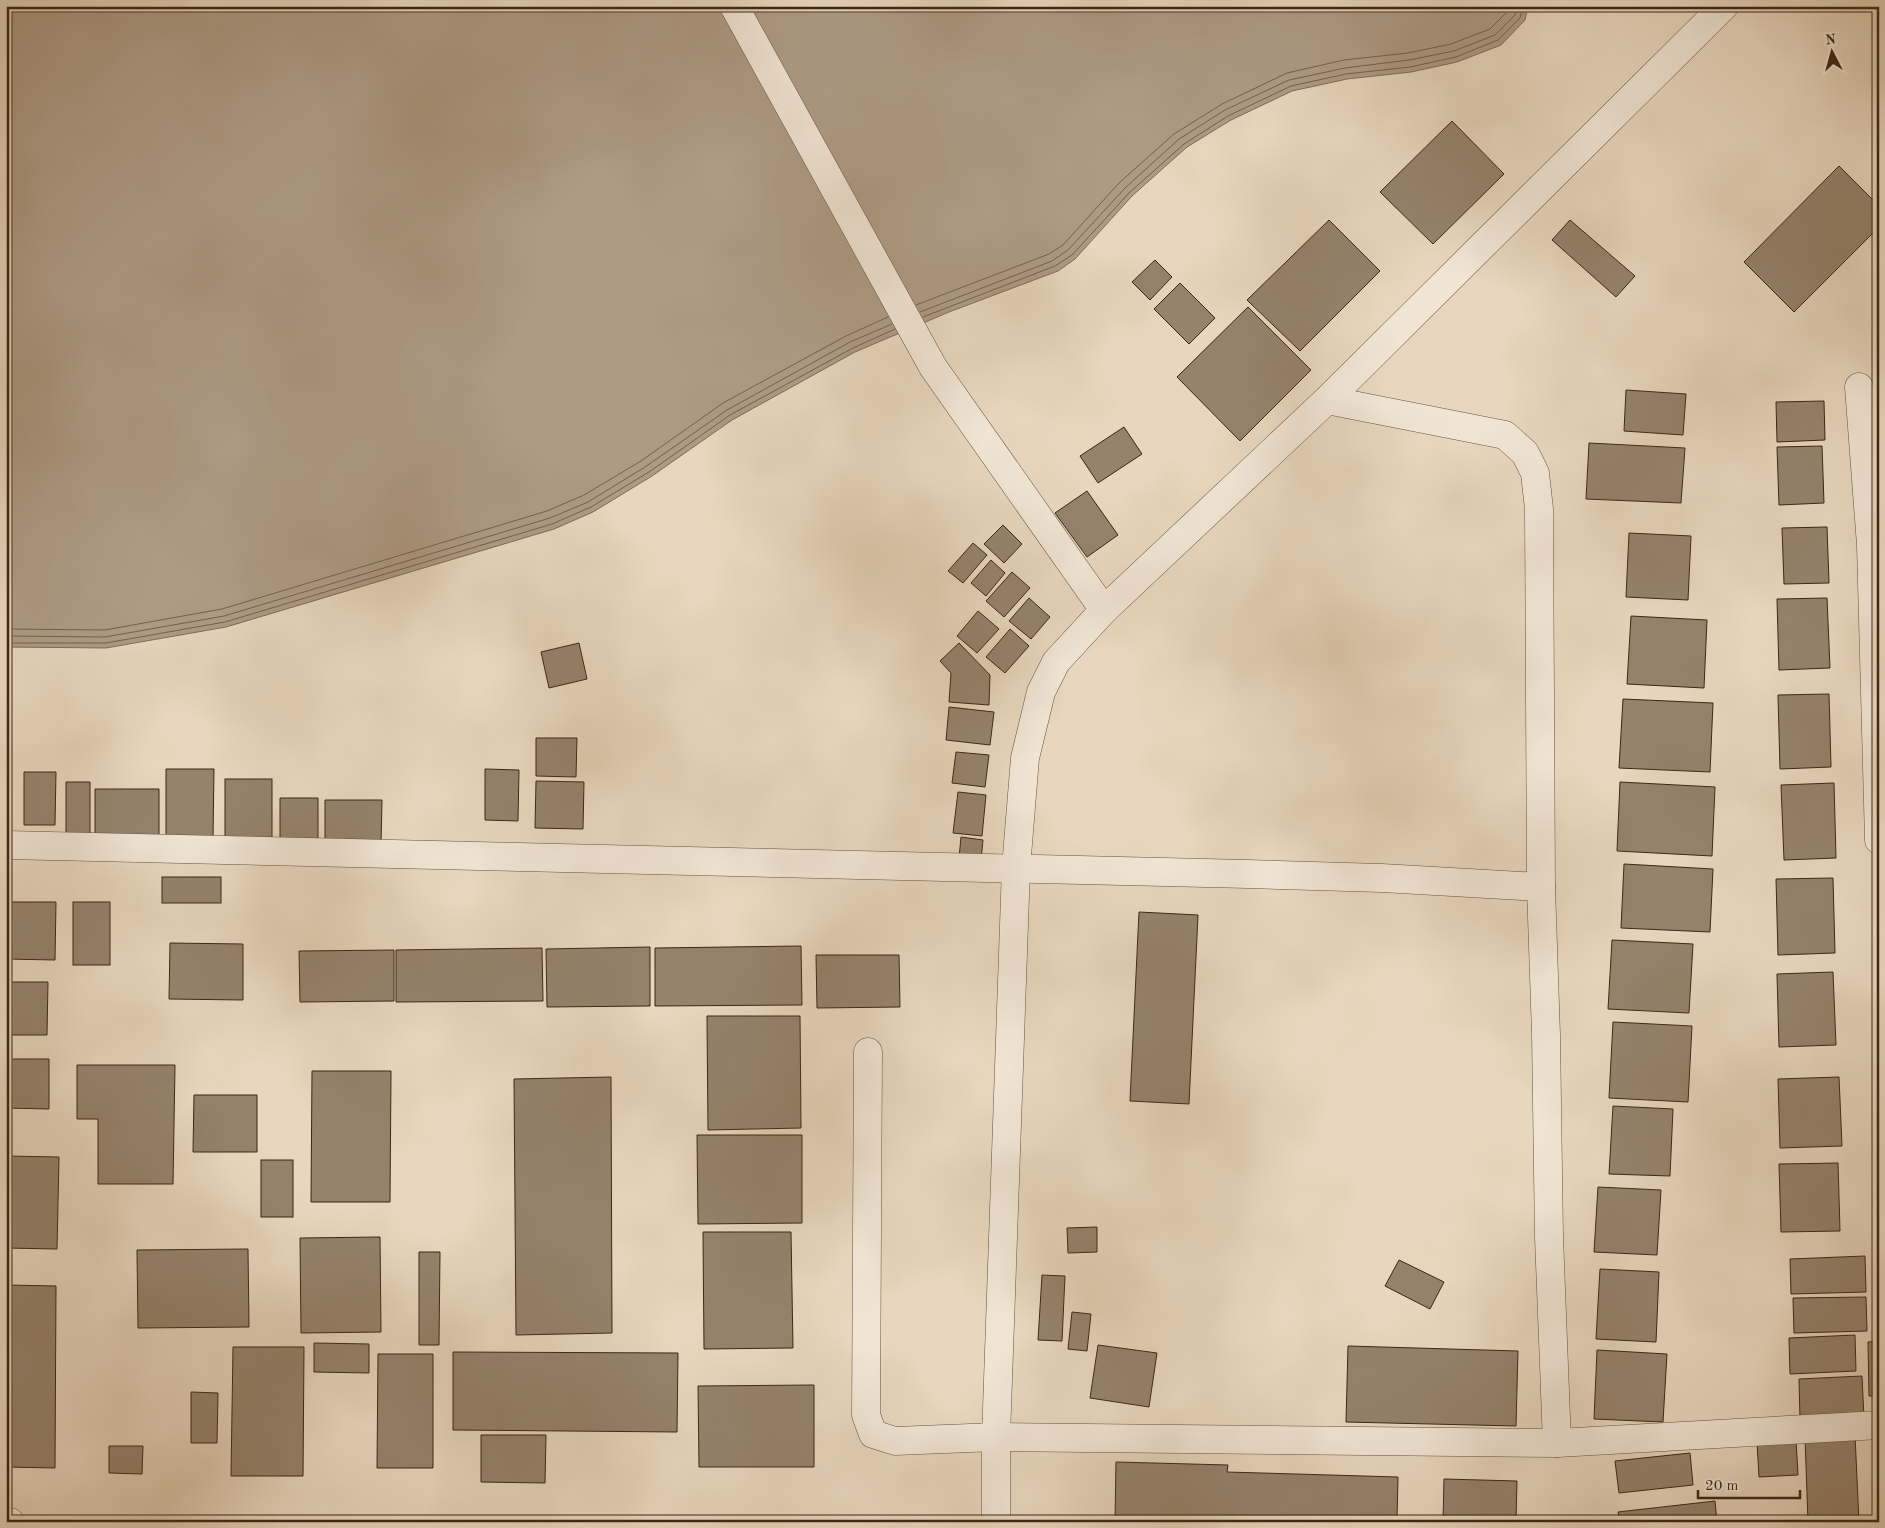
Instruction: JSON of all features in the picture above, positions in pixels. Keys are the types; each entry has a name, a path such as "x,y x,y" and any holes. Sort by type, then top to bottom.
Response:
{"street":[{"path":"734,6 932,367 1104,610"},
{"path":"996,1522 996,1438 1016,868 1025,758 1041,692 1056,662 1104,610 1327,400 1724,6"},
{"path":"1859,388 1871,545 1879,840"},
{"path":"1327,400 1505,435 1525,453 1535,473 1539,508 1541,887 1546,1035 1548,1237 1556,1443"},
{"path":"6,845 1373,877 1541,887"},
{"path":"868,1052 866,1415 873,1434 895,1441 996,1438 1556,1443 1879,1425"}],"water":[{"path":"6,6 1528,6 1525,20 1501,45 1457,62 1411,72 1347,79 1292,91 1231,120 1187,147 1132,196 1075,259 1058,271 949,312 855,352 732,420 652,476 593,512 554,529 226,627 106,648 6,647"}],"building":[{"path":"1452,121 1504,174 1433,244 1380,192"},
{"path":"1839,166 1879,206 1879,227 1794,312 1744,262"},
{"path":"1329,220 1380,271 1300,351 1247,300"},
{"path":"1570,220 1635,276 1616,297 1552,240"},
{"path":"1155,260 1172,277 1150,300 1132,282"},
{"path":"1180,283 1215,318 1189,344 1154,309"},
{"path":"1248,307 1311,370 1240,441 1177,377"},
{"path":"1626,390 1686,394 1683,435 1624,431"},
{"path":"1824,401 1825,440 1777,442 1776,402"},
{"path":"1124,427 1142,454 1098,483 1080,456"},
{"path":"1589,443 1685,448 1681,503 1586,499"},
{"path":"1822,446 1824,503 1779,505 1777,447"},
{"path":"1087,491 1118,535 1087,557 1055,513"},
{"path":"1003,525 1022,544 1004,563 984,544"},
{"path":"1827,527 1829,583 1784,584 1782,528"},
{"path":"1629,533 1691,536 1688,600 1626,597"},
{"path":"973,543 987,555 963,583 948,571"},
{"path":"991,560 1005,573 986,596 971,583"},
{"path":"1012,572 1030,588 1004,617 986,601"},
{"path":"1029,598 1050,617 1031,639 1009,621"},
{"path":"1827,598 1830,668 1779,670 1777,599"},
{"path":"978,611 999,629 977,653 957,636"},
{"path":"1631,616 1707,620 1704,688 1627,684"},
{"path":"1010,629 1029,646 1005,673 986,657"},
{"path":"579,643 587,679 549,688 541,652"},
{"path":"959,643 990,675 989,705 949,702 951,673 940,661"},
{"path":"1829,694 1831,767 1780,769 1778,695"},
{"path":"1623,699 1713,703 1710,772 1619,768"},
{"path":"949,707 994,712 990,745 946,740"},
{"path":"536,738 577,738 576,777 536,776"},
{"path":"956,752 989,755 985,787 952,783"},
{"path":"166,769 214,769 213,838 166,837"},
{"path":"485,769 519,770 518,821 485,820"},
{"path":"24,772 56,772 55,825 24,825"},
{"path":"225,779 272,779 272,843 225,843"},
{"path":"536,781 584,782 583,829 535,828"},
{"path":"66,782 90,782 90,836 66,835"},
{"path":"1620,782 1715,787 1712,856 1617,851"},
{"path":"1834,783 1836,858 1784,860 1781,785"},
{"path":"95,789 159,789 159,842 95,841"},
{"path":"958,792 986,795 982,836 953,833"},
{"path":"280,798 318,798 318,841 280,842"},
{"path":"325,800 382,800 381,845 325,846"},
{"path":"961,837 983,840 981,860 959,858"},
{"path":"1624,864 1713,869 1710,932 1621,928"},
{"path":"162,877 221,877 221,903 162,903"},
{"path":"1833,878 1835,953 1778,955 1776,879"},
{"path":"6,902 56,902 55,960 6,959"},
{"path":"73,902 110,902 110,965 73,965"},
{"path":"1139,912 1198,915 1189,1104 1130,1101"},
{"path":"1612,940 1693,944 1689,1013 1608,1009"},
{"path":"170,943 243,944 243,1000 169,999"},
{"path":"801,946 802,1005 655,1006 655,948"},
{"path":"650,947 650,1006 547,1007 546,949"},
{"path":"542,948 543,1001 396,1002 396,950"},
{"path":"394,950 394,1001 300,1002 299,951"},
{"path":"816,955 899,955 900,1007 817,1008"},
{"path":"1833,972 1836,1045 1779,1047 1777,974"},
{"path":"6,982 48,982 47,1035 6,1035"},
{"path":"707,1016 800,1016 801,1128 708,1130"},
{"path":"1613,1022 1692,1026 1688,1102 1609,1098"},
{"path":"6,1059 49,1059 49,1109 6,1108"},
{"path":"77,1065 175,1065 173,1184 98,1184 98,1119 77,1119"},
{"path":"312,1071 391,1071 390,1202 311,1202"},
{"path":"611,1077 612,1333 516,1335 514,1079"},
{"path":"1839,1077 1842,1146 1780,1148 1778,1079"},
{"path":"194,1095 257,1095 257,1152 193,1152"},
{"path":"1613,1106 1673,1109 1670,1176 1609,1174"},
{"path":"697,1135 802,1135 802,1223 698,1224"},
{"path":"6,1156 59,1157 57,1249 6,1248"},
{"path":"261,1160 293,1160 293,1217 261,1217"},
{"path":"1838,1163 1840,1231 1781,1232 1779,1164"},
{"path":"1598,1187 1661,1190 1657,1255 1594,1252"},
{"path":"1097,1227 1097,1252 1068,1253 1067,1228"},
{"path":"703,1232 791,1232 793,1348 704,1349"},
{"path":"380,1237 381,1332 301,1333 300,1238"},
{"path":"248,1249 249,1327 138,1328 137,1250"},
{"path":"419,1252 440,1252 439,1345 419,1345"},
{"path":"1865,1256 1866,1292 1791,1294 1790,1259"},
{"path":"1399,1260 1444,1282 1430,1309 1385,1286"},
{"path":"1600,1269 1659,1272 1656,1342 1596,1339"},
{"path":"1042,1275 1065,1276 1062,1341 1038,1340"},
{"path":"6,1285 56,1286 55,1468 6,1467"},
{"path":"1866,1297 1867,1331 1794,1333 1793,1298"},
{"path":"1072,1312 1091,1314 1087,1351 1068,1349"},
{"path":"1855,1335 1856,1371 1790,1374 1789,1338"},
{"path":"1879,1341 1879,1396 1869,1396 1868,1342"},
{"path":"314,1343 369,1344 369,1373 314,1372"},
{"path":"1098,1345 1157,1353 1149,1407 1090,1398"},
{"path":"1348,1346 1518,1351 1516,1426 1346,1422"},
{"path":"233,1347 304,1347 303,1476 231,1476"},
{"path":"1597,1350 1667,1354 1663,1422 1594,1419"},
{"path":"453,1352 678,1353 677,1432 453,1430"},
{"path":"378,1354 433,1354 433,1468 377,1468"},
{"path":"1862,1376 1864,1418 1800,1419 1799,1379"},
{"path":"814,1385 814,1467 699,1467 698,1386"},
{"path":"191,1392 218,1393 217,1443 191,1443"},
{"path":"481,1435 546,1435 545,1483 481,1482"},
{"path":"1855,1435 1859,1522 1808,1522 1805,1437"},
{"path":"1796,1440 1798,1475 1759,1477 1757,1442"},
{"path":"109,1446 143,1446 142,1474 109,1473"},
{"path":"1690,1453 1693,1485 1619,1493 1615,1461"},
{"path":"1116,1462 1228,1465 1227,1472 1398,1477 1397,1519 1401,1519 1401,1522 1226,1518 1226,1522 1115,1522"},
{"path":"1444,1479 1517,1481 1516,1522 1443,1522"},
{"path":"1715,1501 1717,1522 1620,1522 1618,1512"}]}
